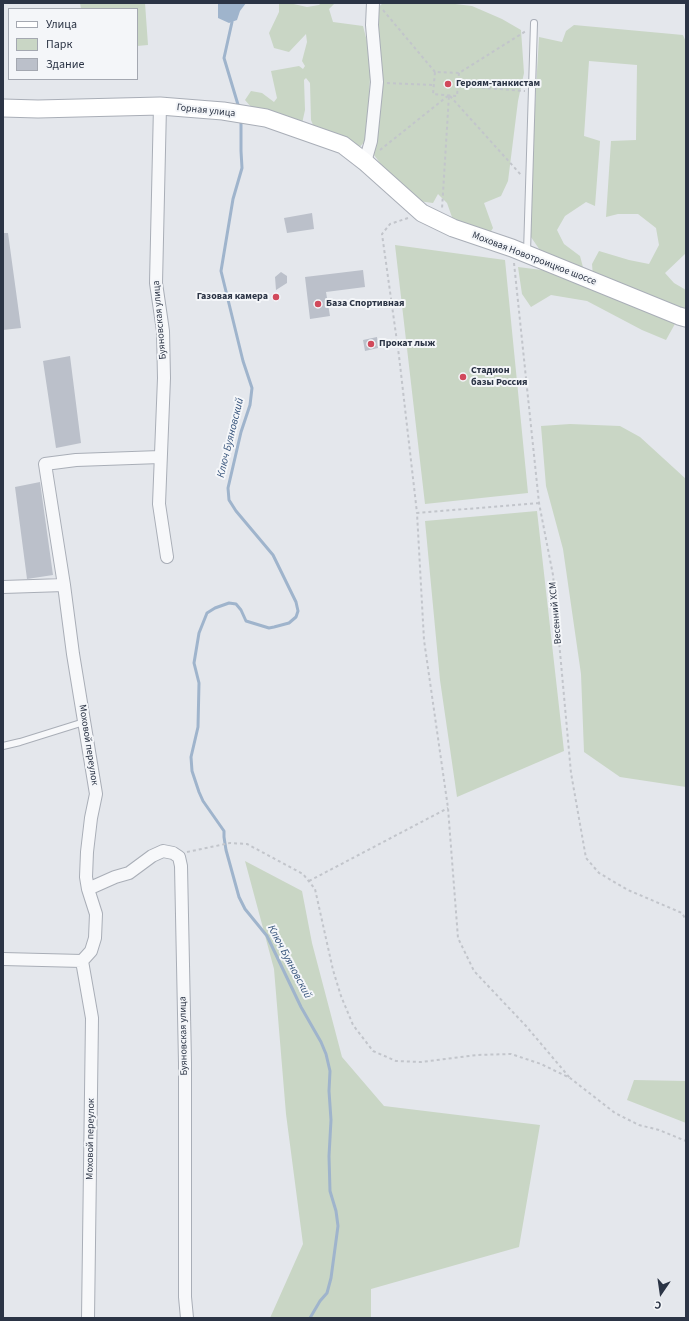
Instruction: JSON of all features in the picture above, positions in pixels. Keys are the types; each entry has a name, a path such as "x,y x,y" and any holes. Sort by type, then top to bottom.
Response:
{"main road":[{"name":"Горная улица","path":"3,108 160,106 223,111 266,118 343,145 391,184"},
{"name":"Моховая Новотроицкое шоссе","path":"391,184 422,213 453,228 520,252 686,318"}],"street":[{"path":"365,162 371,141 377,82 372,25 378,6"},
{"name":"Буяновская улица","path":"160,106 156,282 163,331 164,378 159,504 167,557"},
{"name":"Моховой переулок","path":"88,1318 92,1018 82,961 91,951 95,938 96,914 88,889 86,877 91,818 96,794 73,654 45,464 76,460 160,457"},
{"path":"3,587 64,585"},
{"path":"88,889 115,876 129,873 152,856 163,851 176,855"},
{"name":"Буяновская улица","path":"176,855 179,857 181,874 185,1063 185,1297 187,1318"},
{"path":"3,959 82,961"}],"lane":[{"path":"520,252 529,184 534,23"},
{"path":"3,746 84,722"}],"path":[{"path":"378,6 435,72 433,94 457,96 459,73"},
{"path":"435,72 459,73 526,31"},
{"path":"377,82 434,85"},
{"path":"458,86 528,91"},
{"path":"449,95 529,184"},
{"path":"365,162 449,95"},
{"path":"441,222 449,95"},
{"path":"422,213 390,224 382,234 399,356 417,513 424,640 448,808 458,938 474,971 526,1026 570,1078 615,1113 638,1125 659,1130 686,1141"},
{"name":"Весенний ХСМ","path":"520,252 539,503 553,575 571,773 586,858 599,873 628,890 682,913 686,920"},
{"path":"417,513 539,503"},
{"path":"308,881 448,808"},
{"path":"176,855 230,843 247,844 303,874 315,889 332,970 341,996 353,1025 373,1051 396,1061 421,1062 477,1055 510,1054 541,1064 570,1078"}],"green space":[{"path":"80,3 145,3 148,45 138,46 138,8 81,8"},
{"path":"279,3 289,3 307,7 319,5 321,3 335,3 329,9 333,22 363,26 371,57 367,139 356,151 319,140 311,120 310,83 306,78 304,80 305,110 301,128 257,114 245,100 251,91 262,93 274,102 277,98 271,71 299,66 303,69 305,66 302,61 307,42 306,34 289,52 274,48 269,33 279,12"},
{"path":"383,3 447,3 472,6 502,19 521,30 524,73 518,101 508,181 501,196 484,203 493,228 485,241 453,220 447,203 438,194 433,203 418,201 390,176 374,155 381,71 373,12"},
{"path":"574,25 683,35 686,42 685,254 665,273 674,283 686,290 686,309 649,298 593,277 592,264 599,251 649,264 659,245 656,228 638,214 618,214 606,217 611,141 636,140 637,65 589,61 584,136 600,141 595,206 586,202 565,216 557,230 564,244 580,256 584,271 544,256 524,227 530,192 539,37 562,42 566,31"},
{"name":"Стадион базы Россия","path":"395,245 505,260 528,493 425,504"},
{"path":"518,267 550,271 676,322 666,340 642,330 587,301 551,295 531,307 522,294"},
{"path":"570,424 620,426 640,437 686,479 686,787 620,777 584,752 581,674 563,549 546,486 541,426"},
{"path":"537,511 564,751 457,797 440,680 425,521"},
{"path":"245,861 302,891 312,943 342,1057 384,1106 540,1125 519,1247 371,1289 371,1318 270,1318 303,1244 286,1114 274,969"},
{"path":"634,1080 686,1081 686,1123 627,1100"}],"water":[{"path":"218,3 246,3 240,11 237,20 229,23 218,18"}],"building":[{"path":"312,213 314,229 287,233 284,218"},
{"path":"3,233 8,233 21,328 3,330"},
{"name":"База Спортивная","path":"363,270 365,287 326,292 330,316 310,319 305,277"},
{"path":"281,272 287,276 287,283 276,290 275,277"},
{"name":"Прокат лыж","path":"377,337 378,348 365,351 363,340"},
{"path":"70,356 81,443 56,448 43,361"},
{"path":"40,482 53,575 27,579 15,487"}],"waterway":[{"name":"Ключ Буяновский","path":"232,22 224,58 239,108"},
{"name":"Ключ Буяновский","path":"241,120 242,168 233,199 221,271 243,361 252,388 250,405 241,432 228,488 229,500 236,511 273,555 296,602 298,611 296,617 289,623 269,628 246,621 241,610 236,604 229,603 215,608 207,613 199,633 194,663 199,683 198,727 191,757 192,771 203,801 224,831 226,850 239,897 245,909 267,936 301,1007 321,1042 326,1054 330,1071 330,1191 336,1211 338,1226 331,1278 327,1293 320,1301 310,1318"}],"place":[{"name":"Героям-танкистам","path":"448,84"},
{"name":"Газовая камера","path":"276,297"},
{"name":"База Спортивная","path":"318,304"},
{"name":"Прокат лыж","path":"371,344"},
{"name":"Стадион базы Россия","path":"463,377"}]}
